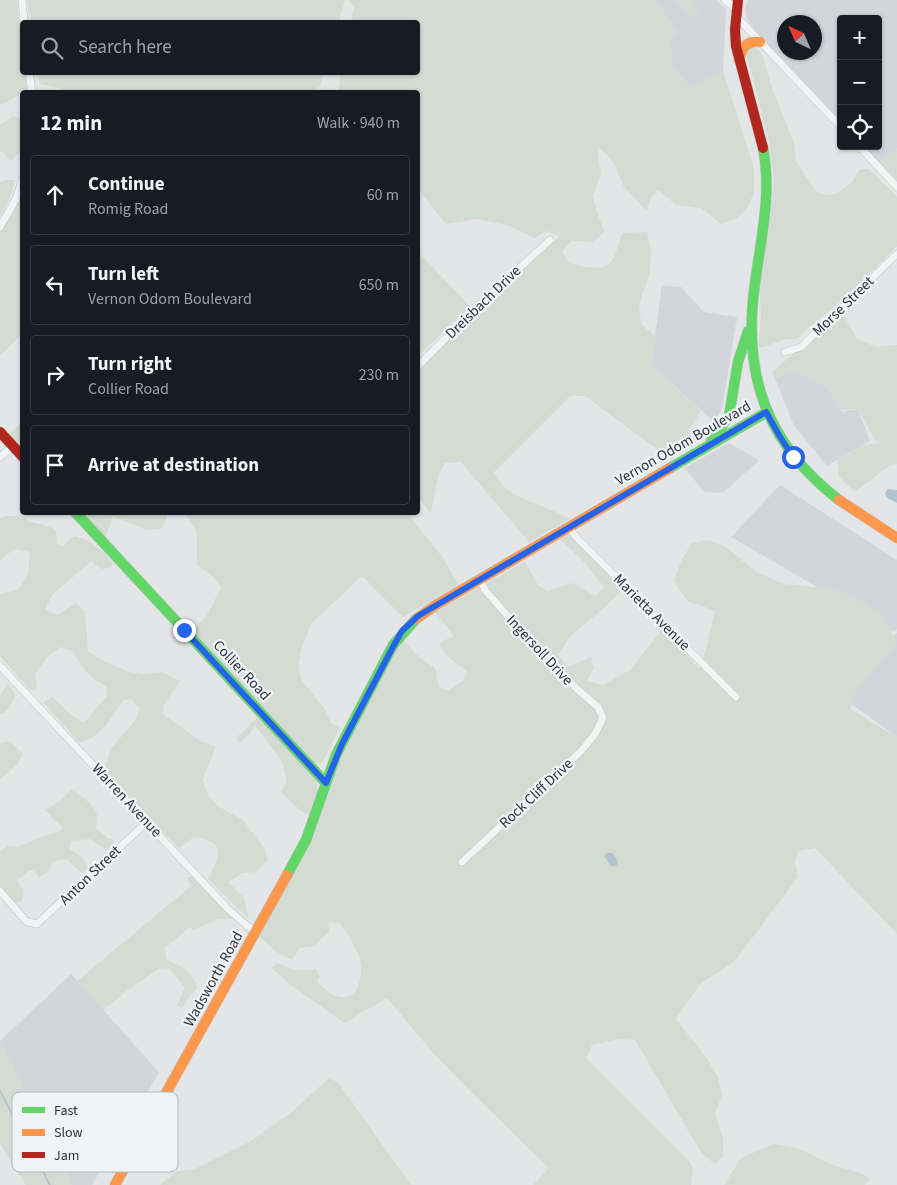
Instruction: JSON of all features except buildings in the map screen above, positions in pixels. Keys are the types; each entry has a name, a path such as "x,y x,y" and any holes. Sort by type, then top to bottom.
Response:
{"main road":[{"name":"Vernon Odom Boulevard","path":"326,783 336,755 354,718 394,645 402,631 418,616 766,412 752,359 751,322 767,176 762,143 739,61 735,30 737,8"},
{"path":"739,61 742,50 747,43 760,42"},
{"path":"708,446 729,416 738,362 751,322"},
{"path":"766,412 786,446 810,476 833,495 897,538"},
{"path":"0,432 20,454"},
{"name":"Collier Road","path":"78,515 326,783"},
{"name":"Wadsworth Road","path":"167,1092 306,840 326,783"},
{"name":"Wadsworth Road","path":"115,1185 122,1172"}],"street":[{"path":"22,0 24,20"},
{"path":"725,0 737,8 760,42 837,123"},
{"path":"29,75 32,90"},
{"path":"863,150 897,187"},
{"path":"0,227 12,207 20,186"},
{"name":"Dreisbach Drive","path":"420,364 480,304 550,240"},
{"name":"Morse Street","path":"785,352 800,346 897,254"},
{"path":"0,458 13,446"},
{"name":"Marietta Avenue","path":"568,527 736,697"},
{"name":"Ingersoll Drive","path":"480,580 485,590 512,621 578,690 598,707 603,718"},
{"name":"Warren Avenue","path":"0,666 228,909 256,932"},
{"name":"Rock Cliff Drive","path":"462,862 581,751 598,729 603,718"},
{"name":"Anton Street","path":"0,891 25,920 32,924 37,924 147,822"}],"shaded area":[{"path":"0,0 17,0 20,30 20,75 25,75 27,90 20,90 20,94 0,105"},
{"path":"27,0 345,0 340,20 30,20"},
{"path":"348,0 655,0 677,34 670,41 671,65 690,87 723,71 753,165 753,193 744,211 732,220 721,224 701,208 676,205 658,190 651,197 647,211 624,187 613,161 598,147 601,173 593,196 605,232 592,242 571,241 562,252 569,263 599,268 609,264 613,259 622,233 647,232 651,253 649,276 639,304 641,324 655,336 651,365 701,411 689,429 686,444 668,457 585,396 570,396 494,472 504,487 513,493 570,519 529,542 461,462 445,463 438,476 431,513 420,500 420,367 560,236 546,231 535,238 507,225 477,219 446,224 420,192 420,90 338,90 341,75 420,75 420,20 351,20 354,7"},
{"path":"655,0 716,0 726,9 723,71 690,87 671,65 670,41 677,33"},
{"path":"673,0 692,0 699,12 698,17 690,15"},
{"path":"748,0 897,0 897,149 880,163 868,150 882,150 882,15 837,15 837,117 783,60 822,60 822,15 777,15 777,54 757,33 747,19 745,8"},
{"path":"750,45 759,51 763,57 773,91 794,143 796,161 816,191 825,195 836,194 851,183 860,169 869,169 897,197 897,246 845,298 797,339 785,339 764,347 758,347 761,314 759,279 768,235 774,181 769,142 747,56"},
{"path":"38,75 323,75 320,86 315,90 62,90 60,88 40,84"},
{"path":"13,116 20,118 20,152 11,161 0,151 0,125"},
{"path":"897,149 897,180 880,163"},
{"path":"15,180 11,196 0,216 0,182"},
{"path":"20,196 20,336 0,356 0,229"},
{"path":"420,254 470,306 420,354"},
{"path":"662,285 681,287 704,312 737,317 722,409 714,422 651,365"},
{"path":"842,312 857,339 876,347 897,345 897,464 889,466 855,492 839,477 838,460 864,445 877,443 858,409 841,410 827,387 796,371 775,378 772,372"},
{"path":"796,371 827,387 842,412 858,409 870,441 827,466 794,426 775,378"},
{"path":"20,424 20,449 8,435"},
{"path":"729,443 759,460 723,493 704,492 685,468"},
{"path":"780,485 897,560 897,629 894,632 731,537"},
{"path":"82,515 166,515 167,518 161,529 147,530 113,516 105,539"},
{"path":"186,515 409,515 443,558 459,585 403,617 362,576 312,623 302,646 298,667 302,681 325,709 331,723 340,727 322,764 314,762 192,630 207,615 221,588 214,578 197,564 197,533"},
{"path":"19,516 51,527 56,531 57,544 63,546 74,536 85,540 96,546 110,559 113,564 111,567 102,569 91,561 52,595 45,609 57,615 76,603 85,612 88,651 98,658 128,672 143,674 163,672 180,681 163,706 164,715 201,741 216,747 203,779 208,795 218,806 244,821 265,850 268,860 256,872 242,873 228,882 244,898 249,919 208,879 218,857 216,846 205,839 194,837 179,848 113,780 105,768 110,750 136,719 139,709 132,699 124,700 100,732 87,740 79,742 43,702 53,697 71,715 84,723 107,696 106,686 87,672 80,664 74,652 60,647 48,656 35,674 37,689 31,691 0,656 0,594 19,589 28,574 30,552 14,549 0,560 0,518"},
{"path":"570,535 623,589 603,609 570,636 558,655 568,667 591,657 594,668 587,681 603,685 630,670 663,628 699,669 715,612 688,602 674,581 681,561 692,543 708,540 725,546 756,572 784,584 837,589 864,602 881,613 897,643 856,691 850,709 897,737 897,934 815,848 798,851 795,862 798,877 734,962 700,984 676,1019 708,1060 718,1077 722,1095 715,1114 723,1138 723,1156 715,1164 702,1154 635,1040 618,1039 592,1045 586,1058 688,1160 693,1168 691,1185 533,1185 549,1168 434,1054 387,998 344,1023 292,986 271,968 277,963 295,970 315,969 320,976 317,982 328,992 336,996 350,996 358,987 361,966 357,950 340,923 328,922 329,932 314,946 300,948 292,960 277,952 258,936 311,834 328,796 329,778 399,636 418,656 436,669 439,687 448,691 462,681 468,672 446,655 439,643 454,636 435,612 525,562 538,585 547,591 572,583 595,596 604,587 586,564 560,539"},
{"path":"897,633 897,737 839,695"},
{"path":"7,683 15,693 9,708 0,714 0,696"},
{"path":"260,715 316,780 318,793 310,816 301,811 281,792 287,782 282,761 255,726 249,735 240,742 236,738"},
{"path":"10,741 23,754 17,765 0,779 0,743"},
{"path":"71,790 81,796 95,809 97,814 96,828 107,838 113,839 114,842 107,851 90,839 71,841 69,848 82,857 88,868 83,873 75,868 67,859 53,861 48,872 39,877 34,871 29,871 17,881 23,889 22,900 15,904 0,888 0,852 8,846 23,845 64,828 46,810 59,802"},
{"path":"187,877 196,877 234,919 218,919 194,930 190,927 164,949 167,960 182,967 190,974 197,988 182,1008 177,1005 185,988 170,969 160,968 103,1010 77,981 191,886"},
{"path":"71,974 159,1072 147,1092 26,1092 0,1041"},
{"path":"0,1041 26,1092 12,1092 12,1163 0,1144"},
{"path":"330,1077 340,1085 411,1185 160,1185 176,1172 193,1170 251,1141 292,1112"},
{"path":"773,1144 798,1148 835,1166 861,1173 870,1179 864,1185 724,1185 741,1158"},
{"path":"18,1172 66,1172 72,1185 26,1185"},
{"path":"66,1172 100,1172 92,1185 72,1185"}],"water":[{"path":"888,489 897,490 897,503 886,497 885,493"},
{"path":"607,853 613,853 618,864 613,867 611,866 604,856"}],"waterway":[{"path":"0,1091 12,1114"},
{"path":"43,1172 50,1185"}],"traffic: fast":[{"path":"763,148 766,199 752,316 752,347 757,377 765,405 777,431 793,455 814,478 839,500"},
{"path":"711,441 729,416 738,362 748,331"},
{"path":"670,468 767,412"},
{"path":"78,515 326,783"},
{"path":"287,875 306,840 336,755 393,645 416,619"}],"traffic: slow":[{"path":"739,60 745,46 751,42 760,42"},
{"path":"416,619 436,605 670,468"},
{"path":"839,500 897,538"},
{"path":"167,1092 287,875"},
{"path":"115,1185 122,1172"}],"traffic: jam":[{"path":"738,0 735,30 736,46 763,148"},
{"path":"0,432 20,454"}],"route":[{"path":"184,630 326,783 328,773 354,718 394,645 402,631 418,616 766,412 793,457"}]}
